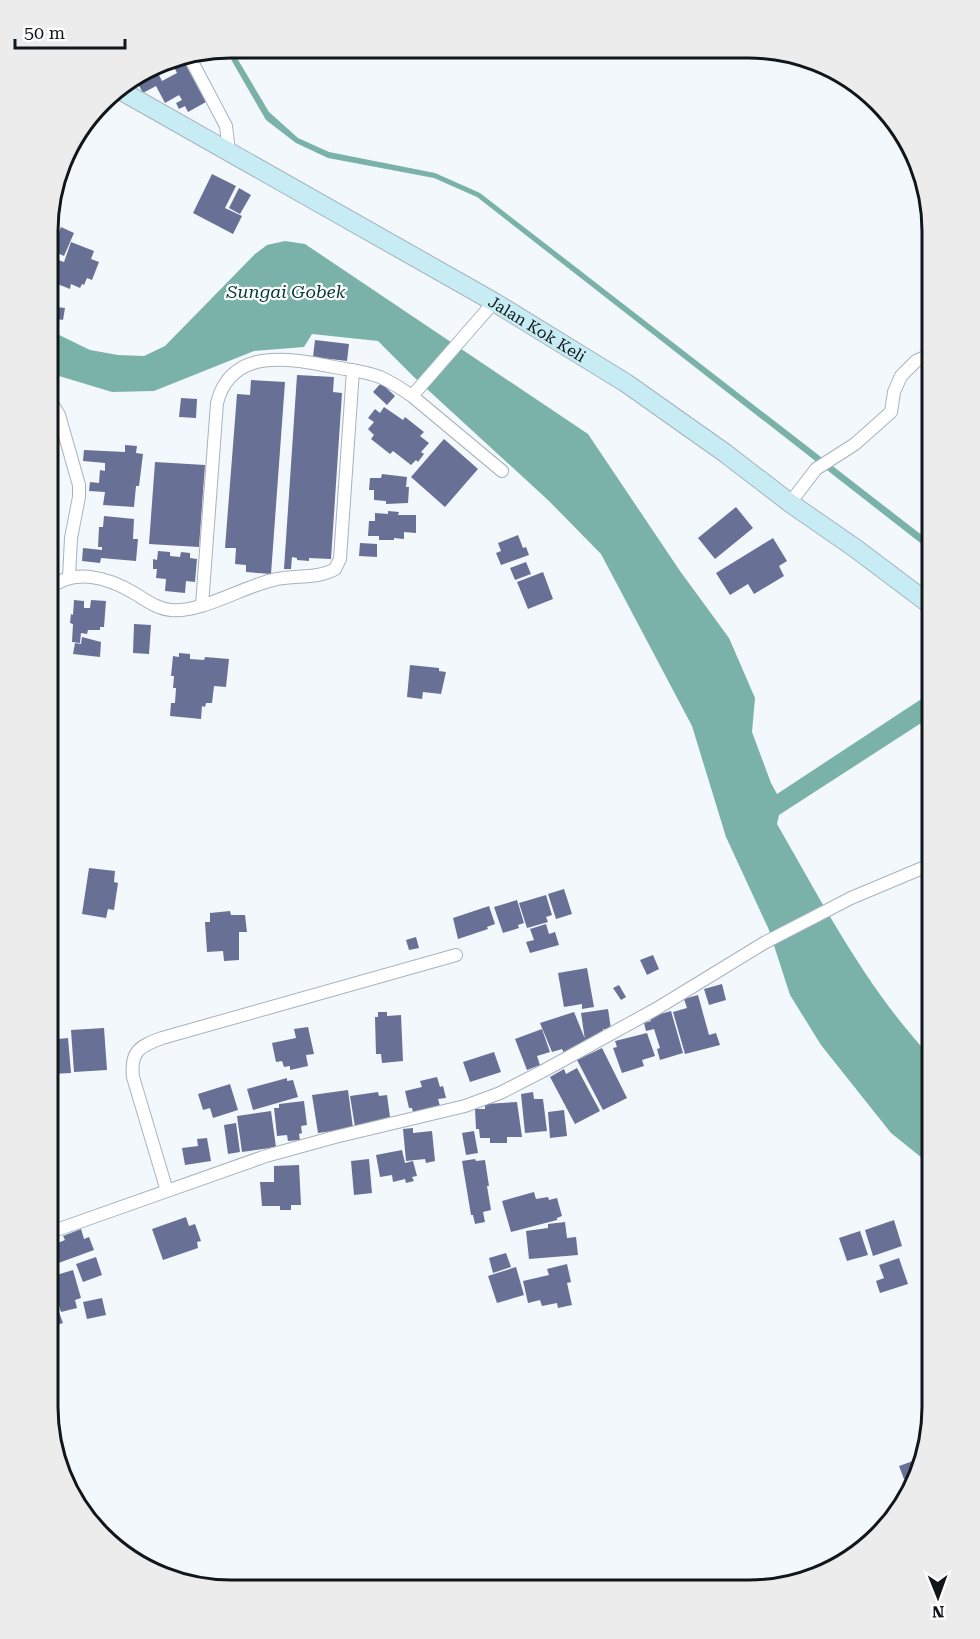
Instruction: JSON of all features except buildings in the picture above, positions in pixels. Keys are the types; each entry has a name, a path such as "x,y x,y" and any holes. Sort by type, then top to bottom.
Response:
{"street":[{"path":"193,63 226,126 229,151"},
{"name":"Jalan Kok Keli","path":"127,94 494,302 626,382 922,598"},
{"path":"412,396 494,302"},
{"path":"790,503 816,469 861,439 891,412 894,392 901,376 922,359"},
{"path":"202,605 217,404 226,381 244,367 264,360 295,360 353,370 381,378 412,396 502,471"},
{"path":"58,582 69,577 82,576 112,583 165,609 182,610 270,580 329,573 338,564 353,370"},
{"path":"58,413 79,485 69,577"},
{"path":"58,1229 297,1147 465,1106 500,1092 545,1070 646,1014 764,943 851,898 921,868"},
{"path":"167,1191 133,1077 132,1061 141,1047 162,1038 456,955"}],"water":[{"path":"230,58 237,58 269,112 298,138 329,152 435,173 480,193 922,535 922,544 477,197 434,178 328,158 296,143 266,120"},
{"name":"Sungai Gobek","path":"285,241 305,244 588,434 680,571 729,638 755,698 752,732 777,794 922,699 922,723 779,815 777,824 829,916 867,976 921,1046 921,1157 891,1133 821,1045 790,995 769,930 726,837 692,726 601,554 549,501 378,341 312,334 304,347 254,351 154,391 112,392 58,376 58,334 90,350 118,355 144,356 165,346 255,254 267,245"}]}
